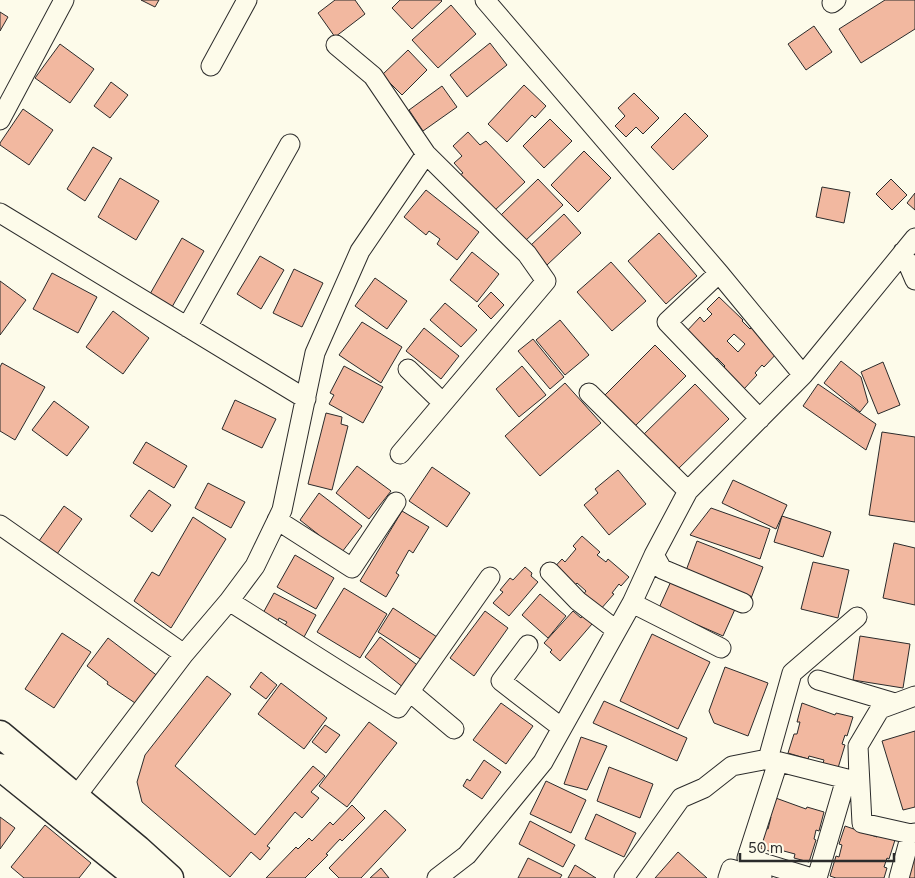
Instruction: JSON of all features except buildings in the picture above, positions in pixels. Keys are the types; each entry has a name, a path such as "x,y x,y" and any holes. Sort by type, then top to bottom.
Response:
{"main road":[{"path":"0,734 138,878"},
{"path":"0,766 68,806 170,878"}],"street":[{"path":"0,120 64,0"},
{"path":"211,66 247,0"},
{"path":"484,0 719,272 804,375"},
{"path":"336,45 373,76 426,154 528,254 546,281 400,454"},
{"path":"187,327 290,144"},
{"path":"68,806 184,654 229,601 255,566 282,510 315,353 360,251 426,154"},
{"path":"0,213 306,398"},
{"path":"909,245 915,280"},
{"path":"448,875 467,855 543,762 632,603 654,555 688,491 804,375 909,245"},
{"path":"719,272 666,322 760,420"},
{"path":"408,369 443,403"},
{"path":"589,393 688,491"},
{"path":"277,520 352,568 396,502"},
{"path":"0,525 184,654"},
{"path":"654,555 662,569 743,603"},
{"path":"550,572 578,601 616,630"},
{"path":"229,601 398,708 490,578"},
{"path":"632,603 721,648"},
{"path":"812,878 747,858 773,761 792,673 857,616"},
{"path":"528,645 501,681 562,728"},
{"path":"818,680 895,703"},
{"path":"410,692 454,728"},
{"path":"624,878 681,798 704,788 732,766 773,761 859,782 858,746 880,709 915,696"},
{"path":"858,746 862,823 913,834 898,878"},
{"path":"816,878 846,779"},
{"path":"728,878 731,869 762,878"}]}
